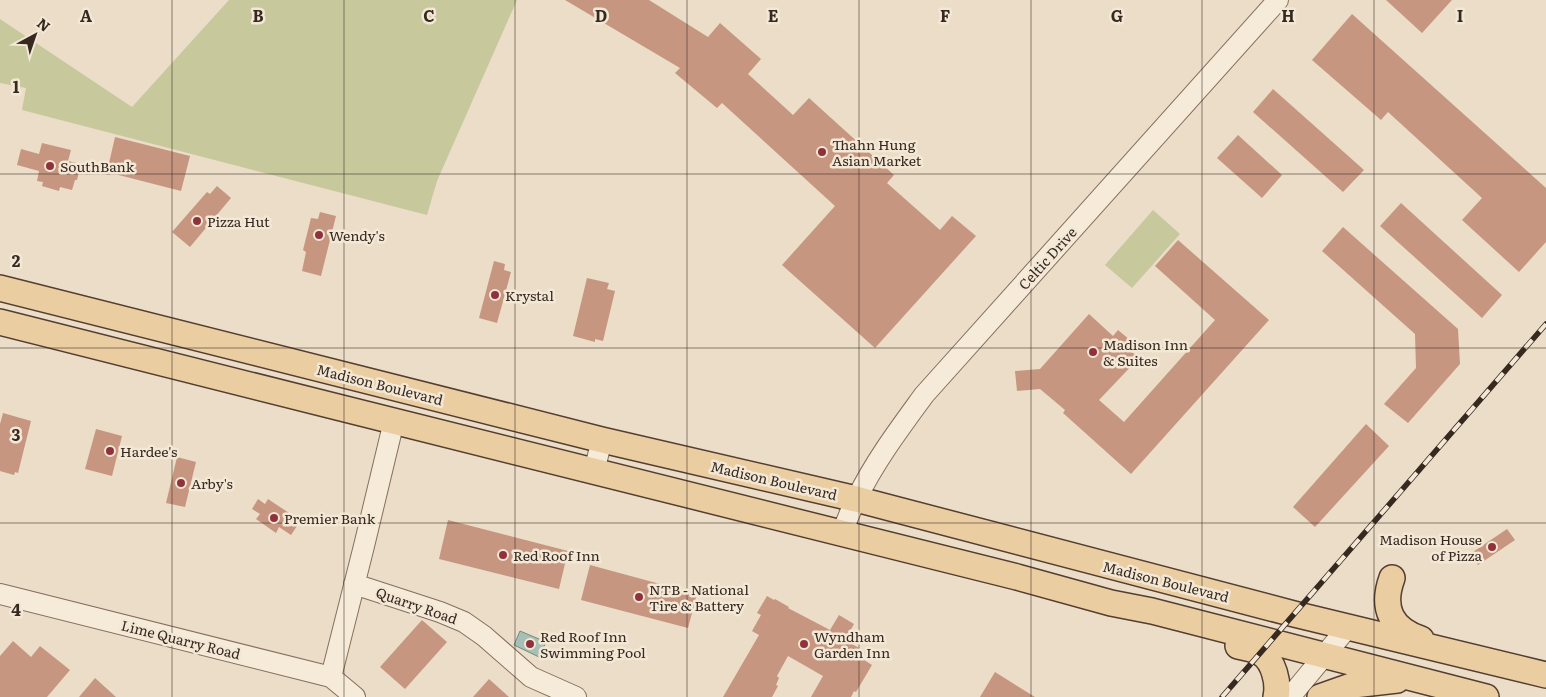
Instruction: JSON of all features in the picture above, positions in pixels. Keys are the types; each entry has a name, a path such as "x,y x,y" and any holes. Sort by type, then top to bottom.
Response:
{"main road":[{"name":"Madison Boulevard","path":"0,288 602,440 856,499 1119,569 1535,672"},
{"path":"0,322 223,380 394,420 1486,697"},
{"path":"1392,578 1387,602 1392,616 1401,629 1424,640 1482,654 1535,672"},
{"path":"1152,612 1204,635 1261,653 1271,663 1275,676 1276,697"},
{"path":"1320,697 1354,685 1416,679"}],"street":[{"name":"Celtic Drive","path":"842,534 856,499 871,472 899,428 924,395 1278,0"},
{"path":"331,677 394,420"},
{"path":"594,471 602,440"},
{"name":"Quarry Road","path":"354,584 440,612 464,622 484,636 531,677 576,697"},
{"name":"Lime Quarry Road","path":"0,594 331,677 355,697"},
{"path":"1290,697 1348,627"}],"green space":[{"path":"229,0 517,0 437,181 427,215 22,110 26,88 0,83 0,19 132,107"},
{"path":"1153,210 1180,234 1132,288 1105,265"}],"shaded area":[{"name":"Red Roof Inn Swimming Pool","path":"520,631 546,642 539,657 514,645"}],"building":[{"path":"565,0 649,0 708,37 720,23 761,59 748,74 793,115 809,98 894,175 887,183 940,230 952,216 976,236 875,348 782,265 835,206 722,103 717,108 675,73 680,68"},
{"path":"1386,0 1452,0 1422,33"},
{"path":"1352,14 1546,188 1546,242 1519,272 1462,220 1482,198 1388,112 1381,120 1312,60"},
{"path":"1273,89 1364,170 1343,192 1253,112"},
{"path":"1238,135 1282,175 1262,198 1217,158"},
{"path":"115,137 190,156 181,191 107,172"},
{"name":"SouthBank","path":"42,143 71,150 68,161 81,164 72,190 60,187 59,191 42,186 43,182 37,181 39,171 17,165 21,149 39,154"},
{"name":"Pizza Hut","path":"217,186 231,198 190,247 172,232 207,192 210,194"},
{"path":"1401,203 1502,295 1482,318 1380,226"},
{"name":"Wendy's","path":"320,212 336,216 321,276 302,271 306,252 303,250 311,218 318,219"},
{"path":"1343,227 1458,329 1460,364 1408,423 1384,404 1416,368 1415,334 1322,251"},
{"name":"Madison Inn & Suites","path":"1178,240 1269,320 1131,474 1063,413 1065,410 1040,389 1017,391 1015,371 1040,369 1089,314 1113,336 1118,330 1130,340 1125,346 1139,358 1099,400 1124,422 1215,320 1155,266"},
{"name":"Krystal","path":"494,261 505,264 504,270 511,272 497,323 479,318"},
{"path":"587,278 609,283 607,289 615,291 603,341 595,339 595,342 573,336"},
{"path":"3,413 31,421 18,473 15,472 14,475 0,471 0,424"},
{"path":"1366,424 1389,446 1315,527 1293,507"},
{"name":"Hardee's","path":"96,429 122,436 112,476 85,469"},
{"path":"177,457 196,462 185,507 166,503"},
{"name":"Premier Bank","path":"258,499 265,504 268,499 289,513 287,516 299,523 291,535 279,527 276,533 256,519 260,514 252,509"},
{"name":"Red Roof Inn","path":"448,520 568,551 559,589 439,559"},
{"name":"Madison House of Pizza","path":"1507,529 1515,540 1478,565 1470,554"},
{"name":"NTB - National Tire & Battery","path":"590,565 697,594 688,628 581,600"},
{"name":"Wyndham Garden Inn","path":"767,596 830,630 839,615 854,624 845,640 859,648 856,652 866,658 864,660 872,665 851,697 811,697 823,676 788,656 777,676 779,678 776,685 778,686 772,697 723,697 759,635 752,631 761,615 757,613"},
{"path":"422,620 447,642 405,689 380,667"},
{"path":"13,641 31,657 40,646 70,670 47,697 0,697 0,656"},
{"path":"995,672 1035,697 980,697"},
{"path":"95,678 116,697 79,697"},
{"path":"489,679 509,697 473,697"}],"railway":[{"path":"1222,697 1546,324"}],"place":[{"name":"Thahn Hung Asian Market","path":"822,152"},
{"name":"SouthBank","path":"50,166"},
{"name":"Pizza Hut","path":"197,221"},
{"name":"Wendy's","path":"319,235"},
{"name":"Krystal","path":"495,295"},
{"name":"Madison Inn & Suites","path":"1093,352"},
{"name":"Hardee's","path":"110,451"},
{"name":"Arby's","path":"181,483"},
{"name":"Premier Bank","path":"274,518"},
{"name":"Madison House of Pizza","path":"1492,547"},
{"name":"Red Roof Inn","path":"503,555"},
{"name":"NTB - National Tire & Battery","path":"639,597"},
{"name":"Red Roof Inn Swimming Pool","path":"530,644"},
{"name":"Wyndham Garden Inn","path":"804,644"}]}
